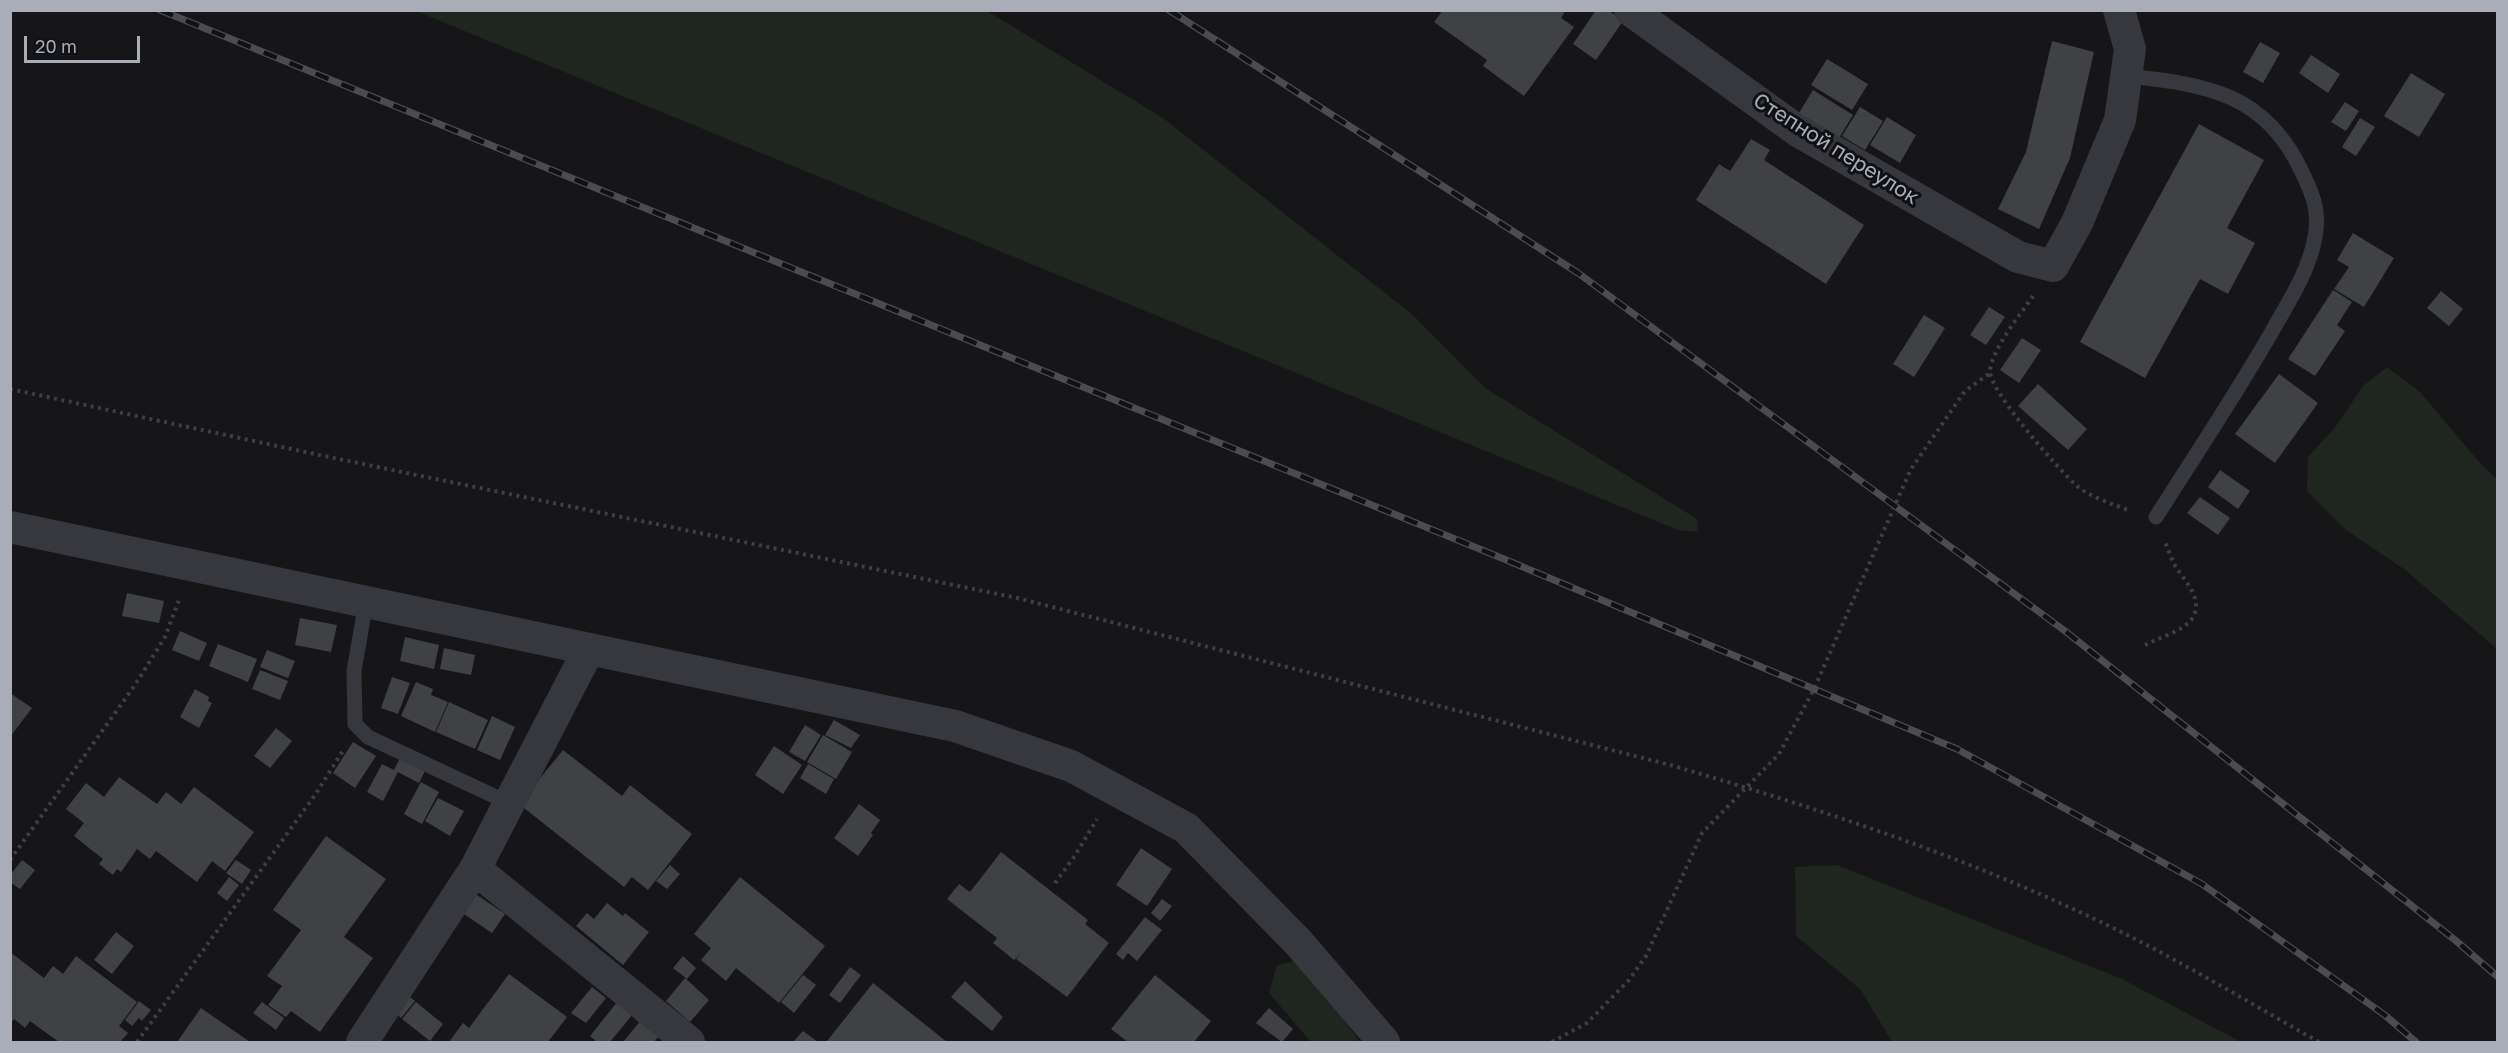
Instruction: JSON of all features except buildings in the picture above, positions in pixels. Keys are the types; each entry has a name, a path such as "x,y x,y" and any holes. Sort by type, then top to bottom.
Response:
{"street":[{"name":"Степной переулок","path":"1630,10 1798,131 2018,257 2053,266"},
{"path":"2053,266 2078,223 2120,120 2130,49 2119,10"},
{"path":"10,527 955,726 1071,766 1186,828 1298,942 1384,1042"},
{"path":"362,1042 475,869 589,648"},
{"path":"475,869 689,1042"}],"lane":[{"path":"2126,76 2180,81 2227,95 2259,113 2292,150 2316,201 2316,236 2306,272 2251,369 2156,517"},
{"path":"366,602 354,671 355,724 368,737 509,803"}],"path":[{"path":"2053,266 1993,358 1990,373 1996,390 2009,407 2078,488 2129,511 2156,517 2174,563 2194,593 2196,608 2191,620 2181,628 2145,645"},
{"path":"1552,1042 1587,1023 1629,980 1646,956 1702,833 1779,754 1800,718 1911,469 1965,391 1990,373"},
{"path":"10,389 1017,598 1674,766 1865,826 1990,874 2103,923 2319,1042"},
{"path":"10,860 135,684 165,637 192,565"},
{"path":"136,1042 315,795 347,745 355,724"},
{"path":"1055,883 1089,834 1112,789"}],"shaded area":[{"path":"416,11 987,11 1163,118 1413,315 1485,388 1697,519 1698,532 1678,530"},
{"path":"2387,367 2420,392 2480,463 2497,479 2497,649 2404,569 2346,530 2307,491 2308,457 2337,425 2363,386"},
{"path":"1837,865 2122,979 2241,1042 1892,1042 1861,990 1796,936 1795,867"},
{"path":"1296,961 1323,990 1360,1042 1311,1042 1269,993 1277,965"}],"railway":[{"path":"160,10 1504,559 1957,749 2202,884 2386,1016 2416,1042"},
{"path":"1169,10 1578,273 2065,631 2455,940 2498,977"}]}
